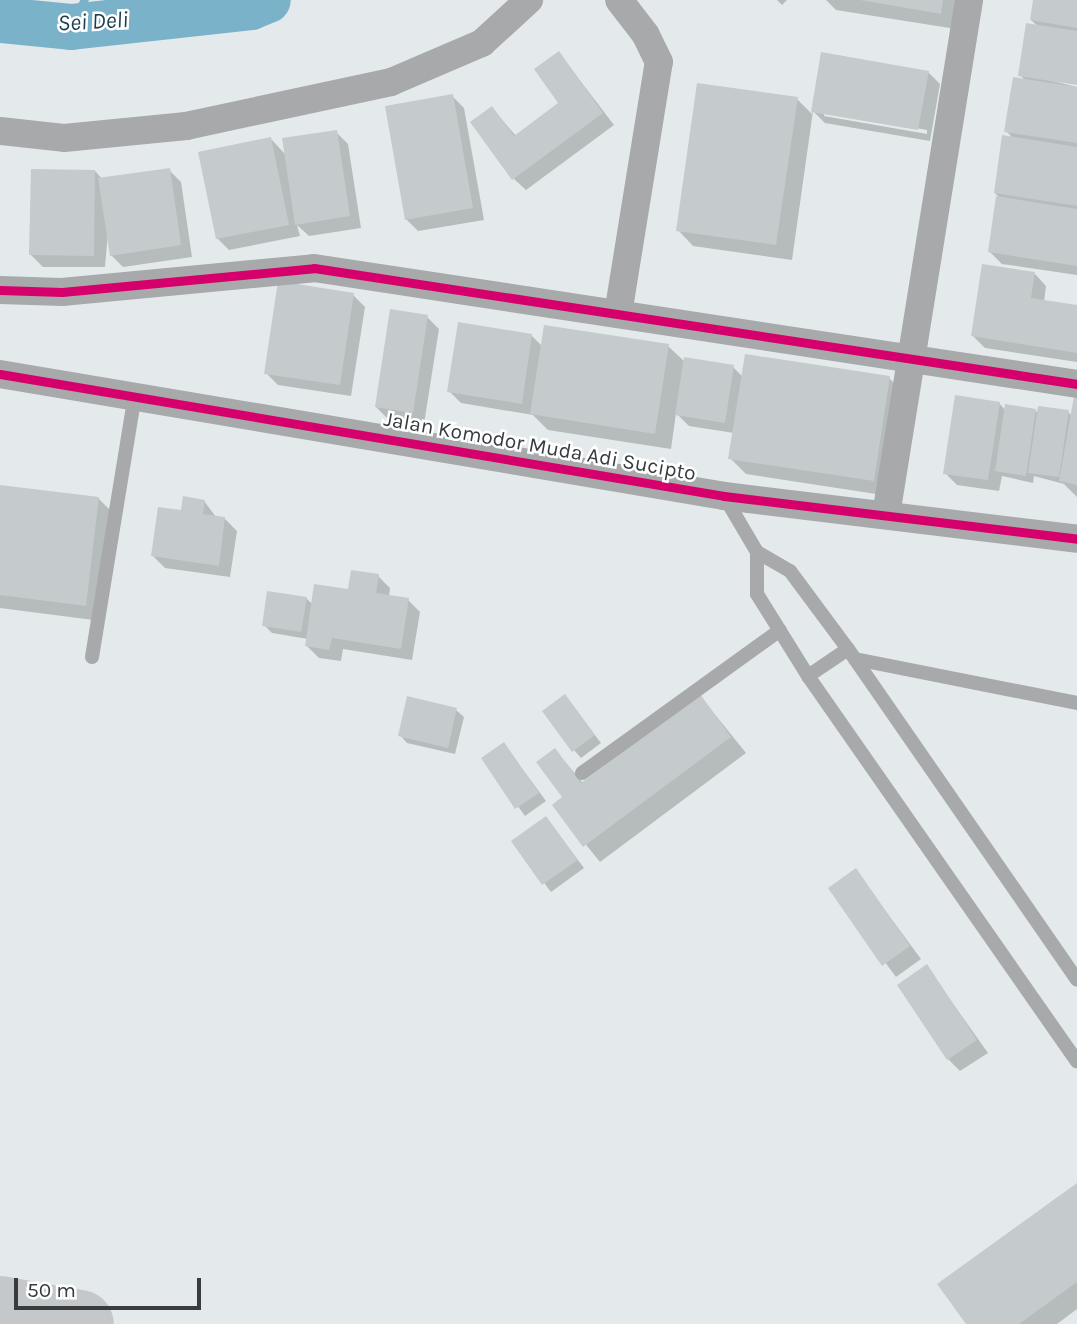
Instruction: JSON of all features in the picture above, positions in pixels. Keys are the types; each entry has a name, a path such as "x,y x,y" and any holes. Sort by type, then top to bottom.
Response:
{"street":[{"path":"0,131 64,138 186,126 391,82 482,43 529,0"},
{"path":"618,314 659,62 646,35 619,0"},
{"path":"886,515 909,358 969,0"},
{"path":"0,290 62,292 314,268 1077,384"},
{"name":"Jalan Komodor Muda Adi Sucipto","path":"0,374 135,394 724,496 1077,539"}],"lane":[{"path":"92,657 135,394"},
{"path":"724,496 757,552 790,571 851,654 1077,980"},
{"path":"757,552 757,594 808,676 1077,1062"},
{"path":"582,773 780,630"},
{"path":"808,676 851,654 1077,703"}],"building":[{"path":"860,0 943,0 941,14"},
{"path":"1033,0 1077,0 1077,28 1030,20"},
{"path":"1026,23 1077,31 1077,85 1018,76"},
{"path":"559,51 603,113 512,180 470,122 492,106 514,136 558,103 534,69"},
{"path":"821,52 929,71 918,130 811,112"},
{"path":"1013,77 1077,87 1077,143 1004,132"},
{"path":"697,83 798,97 776,245 676,231"},
{"path":"453,94 473,208 405,220 385,106"},
{"path":"337,130 350,216 295,225 282,138"},
{"path":"1002,135 1077,147 1077,206 994,193"},
{"path":"271,137 289,225 216,239 198,152"},
{"path":"170,168 181,245 110,256 98,178"},
{"path":"31,169 95,170 94,256 29,255"},
{"path":"996,196 1077,209 1077,266 988,252"},
{"path":"982,264 1035,272 1031,298 1077,305 1077,353 971,336"},
{"path":"278,281 354,293 340,385 264,374"},
{"path":"390,309 428,315 413,413 375,407"},
{"path":"458,322 532,334 522,404 447,392"},
{"path":"544,325 669,344 655,434 530,414"},
{"path":"745,354 890,376 874,481 728,459"},
{"path":"684,357 734,365 725,423 675,415"},
{"path":"955,395 1000,402 988,480 943,474"},
{"path":"1074,396 1077,396 1077,485 1059,481"},
{"path":"1005,404 1036,409 1026,476 995,471"},
{"path":"1038,406 1069,410 1059,477 1028,473"},
{"path":"0,485 99,497 86,606 0,595"},
{"path":"183,496 205,500 203,514 225,517 219,566 151,556 158,507 181,510"},
{"path":"351,570 379,574 376,593 409,598 401,649 332,638 329,650 305,646 314,584 348,589"},
{"path":"267,591 307,597 301,632 262,626"},
{"path":"565,694 595,735 572,752 542,711"},
{"path":"700,694 731,737 583,847 552,805 562,797 536,762 555,748 581,783"},
{"path":"407,696 457,708 448,748 398,736"},
{"path":"504,742 539,793 515,809 481,758"},
{"path":"546,816 578,860 542,885 511,841"},
{"path":"856,868 910,946 882,966 828,888"},
{"path":"927,964 977,1040 947,1060 897,985"},
{"path":"1077,1183 1077,1282 1019,1324 966,1324 937,1284"}],"waterway":[{"path":"71,27 85,0"},
{"name":"Sei Deli","path":"0,20 71,27 251,7 268,0"}],"taxiway":[{"path":"0,1310 80,1324"}],"cycle path":[{"path":"0,290 62,292 314,268 1077,384"},
{"path":"0,374 724,496 1077,539"}]}
